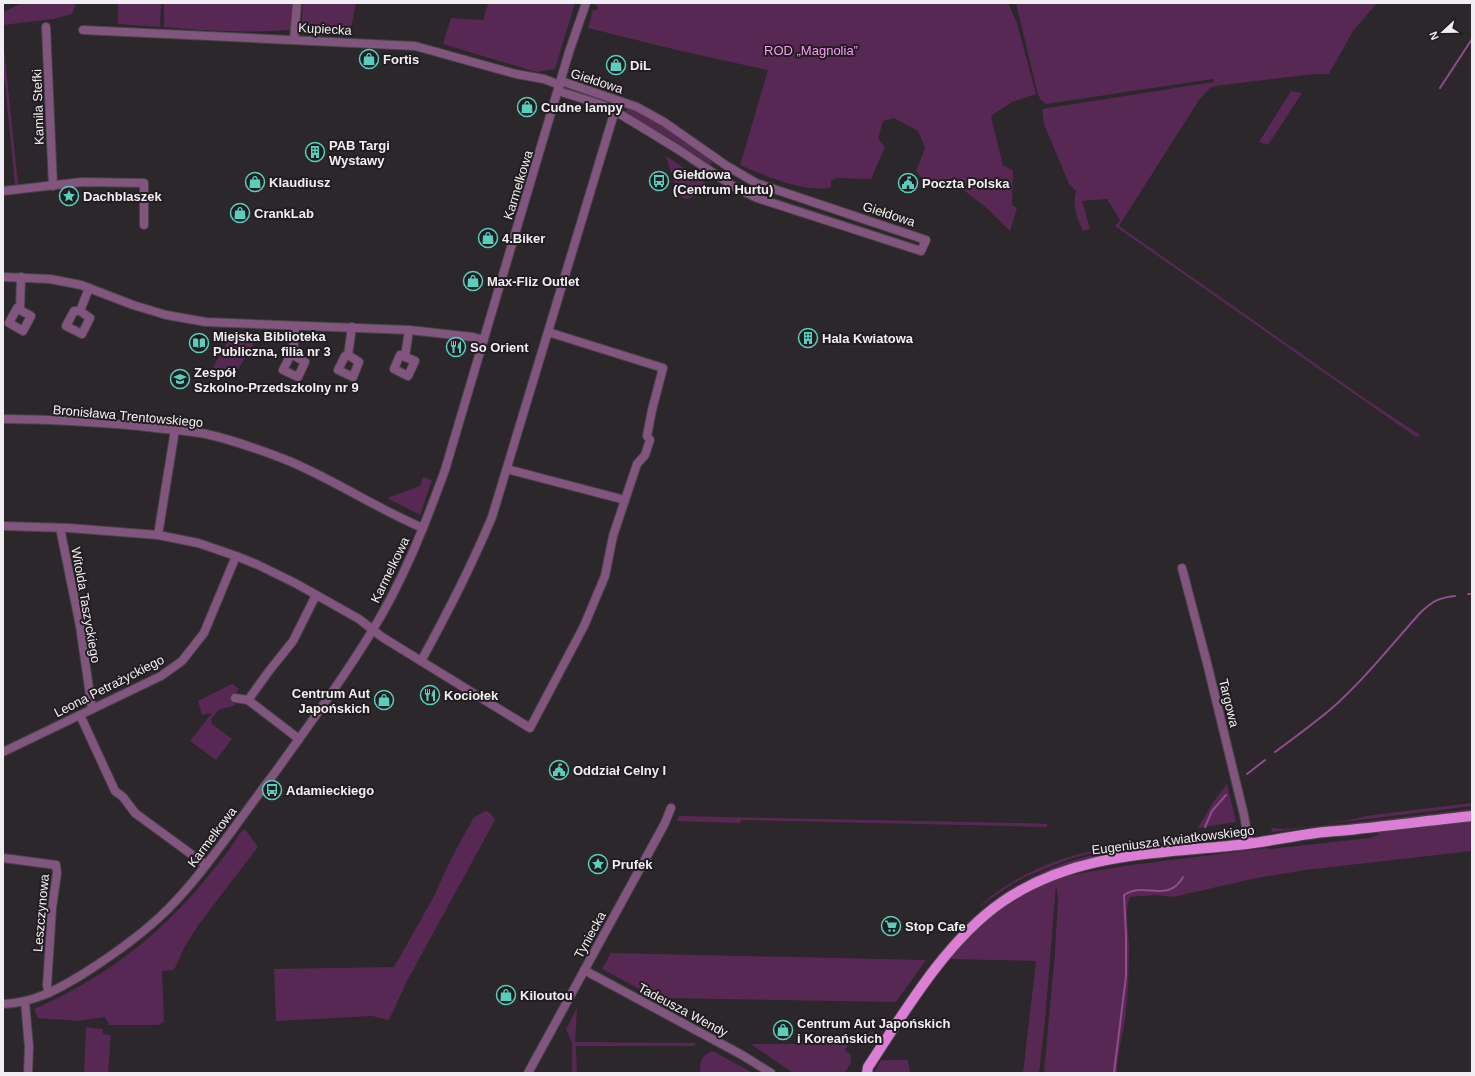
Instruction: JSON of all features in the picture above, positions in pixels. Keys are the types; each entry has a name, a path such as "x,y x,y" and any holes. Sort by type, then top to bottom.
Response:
{"main road":[{"name":"Eugeniusza Kwiatkowskiego","path":"865,1071 925,983 957,942 982,917 1001,903 1022,890 1064,871 1108,859 1145,854 1249,844 1320,832 1355,830 1472,816"}],"street":[{"path":"294,40 298,3"},
{"name":"Karmelkowa","path":"3,1004 25,1002 38,998 91,969 132,940 168,909 206,865 299,739 332,693 373,630 400,579 423,528 442,477 586,3"},
{"name":"Kamila Stefki","path":"46,27 53,186"},
{"name":"Kupiecka","path":"83,30 415,46 516,74 544,79 560,86"},
{"name":"Giełdowa","path":"560,86 618,100 637,107 653,115 724,164 756,183 926,240 921,251 757,198 736,188 616,111 560,86"},
{"path":"421,661 450,607 492,517 616,111 618,100"},
{"path":"715,175 724,164"},
{"path":"3,191 82,182 144,183 144,225"},
{"path":"820,218 824,206"},
{"path":"846,226 850,214"},
{"path":"3,277 50,279 89,288 133,305 166,315 210,322 408,330 473,337 484,340"},
{"path":"20,310 21,277"},
{"path":"80,311 89,288"},
{"path":"292,355 295,326"},
{"path":"348,355 352,327"},
{"path":"405,357 408,330"},
{"path":"3,526 60,528 158,535 198,543 236,556 256,564 316,595 359,620 382,637 530,728 587,619 605,576 613,536 624,500 637,464 645,455 650,440 647,436 663,368 548,332"},
{"name":"Bronisława Trentowskiego","path":"3,419 78,421 175,430 204,434 224,439 285,459 423,528"},
{"path":"158,535 175,430"},
{"path":"507,469 624,500"},
{"name":"Witolda Taszyckiego","path":"60,528 80,626 92,709"},
{"name":"Leona Petrażyckiego","path":"3,752 161,676 182,661 204,633 236,556"},
{"name":"Targowa","path":"1182,568 1244,815 1249,844"},
{"path":"248,700 292,641 316,595"},
{"path":"235,698 248,700 299,739"},
{"path":"80,715 115,791 123,797 135,813 206,865"},
{"name":"Tyniecka","path":"528,1073 665,824 671,808"},
{"name":"Leszczynowa","path":"3,858 56,865 57,873 52,908 46,986 49,993"},
{"name":"Tadeusza Wendy","path":"584,970 742,1055 770,1073"},
{"path":"25,1002 29,1047 28,1073"}],"green space":[{"path":"22,3 76,3 72,14 54,19 3,25 3,12"},
{"path":"118,3 161,3 160,27 118,24"},
{"path":"164,3 292,3 291,29 274,31 243,31 164,27"},
{"path":"303,3 356,3 350,33 301,31"},
{"path":"486,3 575,3 555,69 536,72 443,44 451,18 483,20 488,4"},
{"name":"ROD „Magnolia”","path":"596,3 1008,3 1017,23 1036,94 1012,102 991,116 1003,166 1013,170 1012,205 1017,208 1010,231 988,209 957,185 944,180 928,186 916,171 925,148 918,131 894,118 883,121 878,139 885,147 871,179 835,178 831,180 831,187 809,188 797,186 760,174 740,165 768,70 681,51 588,28 593,10 597,10 598,7 595,5"},
{"path":"1016,3 1377,3 1353,31 1329,74 1314,74 1215,86 1210,88 1199,100 1119,226 1367,400 1420,435 1416,437 1115,226 1120,220 1107,199 1082,201 1090,229 1083,231 1076,211 1076,191 1069,184 1044,124 1042,109 1214,82 1213,79 1046,104 1038,95"},
{"path":"3,38 18,184 15,186 5,83 3,77"},
{"path":"1291,91 1302,93 1268,145 1259,142"},
{"path":"627,108 635,110 657,122 711,160 712,164 708,163 626,112"},
{"path":"666,156 706,183 696,195 688,199 675,192 685,188 684,186 676,188"},
{"path":"234,331 254,343 233,378 213,367"},
{"path":"423,477 432,480 420,515 387,498 420,486"},
{"path":"232,684 239,689 230,700 236,705 219,710 211,719 212,724 232,739 216,760 190,741 212,713 202,715 198,701"},
{"path":"1227,784 1236,822 1198,828 1214,801"},
{"path":"1472,803 1472,806 1352,821 1322,823 1350,820 1365,816"},
{"path":"1472,809 1472,812 1360,825 1309,827 1272,832 1271,828 1284,829 1353,823"},
{"path":"486,811 490,813 495,820 408,979 389,1020 372,1016 276,1021 274,969 394,967 433,898 451,859 474,817"},
{"path":"679,816 1023,823 1047,824 1047,827 741,820 740,823 677,821"},
{"path":"1472,821 1472,851 1305,870 1252,879 1173,897 1156,895 1130,897 1127,908 1129,948 1128,993 1117,1073 1044,1073 1055,952 1058,898 1056,885 1045,1020 1039,1073 1023,1073 1036,961 949,959 968,938 1005,906 1019,897 1056,879 1131,865 1268,848 1369,838 1378,835 1378,832"},
{"path":"245,829 258,847 199,924 185,946 174,970 162,971 164,1022 158,1025 109,1025 105,1017 78,1021 38,1018 34,1009 90,980 126,956 159,929 197,890 241,832"},
{"path":"1205,835 1196,838 1108,849 1069,859 1025,877 979,907 996,892 1016,880 1061,860 1108,847"},
{"path":"1202,840 1193,844 1103,856 1067,865 1051,871 972,919 987,906 1021,883 1057,866 1077,859 1097,854"},
{"path":"611,953 926,960 896,1002 666,998 654,997 602,969"},
{"path":"577,1008 575,1042 696,1043 694,1046 576,1046 577,1073 572,1073 572,1043 566,1029"},
{"path":"86,1027 103,1029 103,1034 111,1035 108,1073 84,1073"},
{"path":"874,1032 868,1045 848,1045 845,1050 850,1054 851,1063 844,1073 793,1073 751,1044 797,1044"},
{"path":"713,1051 753,1073 700,1073 703,1057"},
{"path":"881,1060 908,1060 910,1073 874,1073"}],"waterway":[{"path":"1440,88 1472,39"},
{"path":"1275,752 1343,698 1425,608 1440,599 1455,596"},
{"path":"1247,774 1265,760"},
{"path":"1205,827 1212,811 1226,795"},
{"path":"1114,1073 1126,976 1124,895 1132,891 1163,891 1170,889 1177,885 1183,877"}],"place":[{"name":"Fortis","path":"369,59"},
{"name":"DiL","path":"616,65"},
{"name":"Cudne lampy","path":"527,107"},
{"name":"PAB Targi Wystawy","path":"315,152"},
{"name":"Giełdowa (Centrum Hurtu)","path":"659,181"},
{"name":"Klaudiusz","path":"255,182"},
{"name":"Poczta Polska","path":"908,183"},
{"name":"Dachblaszek","path":"69,196"},
{"name":"CrankLab","path":"240,213"},
{"name":"4.Biker","path":"488,238"},
{"name":"Max-Fliz Outlet","path":"473,281"},
{"name":"Hala Kwiatowa","path":"808,338"},
{"name":"Miejska Biblioteka Publiczna, filia nr 3","path":"199,343"},
{"name":"So Orient","path":"456,347"},
{"name":"Zespół Szkolno-Przedszkolny nr 9","path":"180,379"},
{"name":"Kociołek","path":"430,695"},
{"name":"Centrum Aut Japońskich","path":"384,700"},
{"name":"Oddział Celny I","path":"559,770"},
{"name":"Adamieckiego","path":"272,790"},
{"name":"Prufek","path":"598,864"},
{"name":"Stop Cafe","path":"891,926"},
{"name":"Kiloutou","path":"506,995"},
{"name":"Centrum Aut Japońskich i Koreańskich","path":"783,1030"}]}
